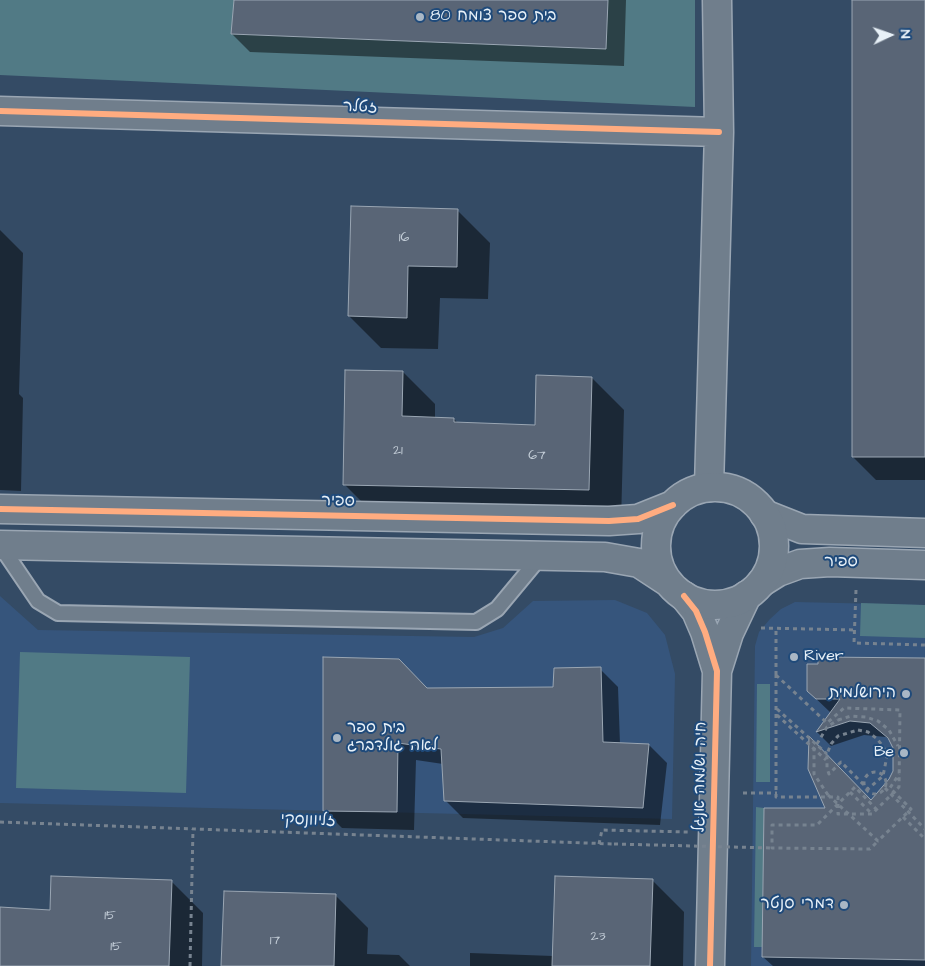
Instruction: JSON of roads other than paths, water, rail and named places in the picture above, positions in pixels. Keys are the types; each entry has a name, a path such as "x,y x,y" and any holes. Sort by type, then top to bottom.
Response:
{"street":[{"path":"709,487 719,132 717,0"},
{"name":"זטלר","path":"0,111 719,132"},
{"path":"0,545 605,557 639,563 676,589 699,603 715,605 732,603 754,589 770,566 773,548 772,531 764,514 754,502 740,493 725,488 709,487 690,493 673,504 663,518 657,534 656,551 660,568 676,589"},
{"name":"ספיר","path":"0,509 609,521 638,519 673,504"},
{"name":"ספיר","path":"764,514 802,529 925,533"},
{"name":"ספיר","path":"754,589 778,572 800,564 830,562 925,565"},
{"name":"חיה ושלמה אנגל","path":"676,589 696,611 717,670"},
{"name":"חיה ושלמה אנגל","path":"710,966 717,670 729,633 754,589"}],"lane":[{"path":"0,545 38,601 58,613 476,622 497,609 541,556"}],"place":[{"name":"בית ספר צומח 80","path":"420,17"},
{"name":"River","path":"794,657"},
{"name":"הירושלמית","path":"906,694"},
{"name":"בית ספר לאה גולדברג","path":"337,738"},
{"name":"Be","path":"904,753"},
{"name":"דמרי סנטר","path":"844,905"}]}
